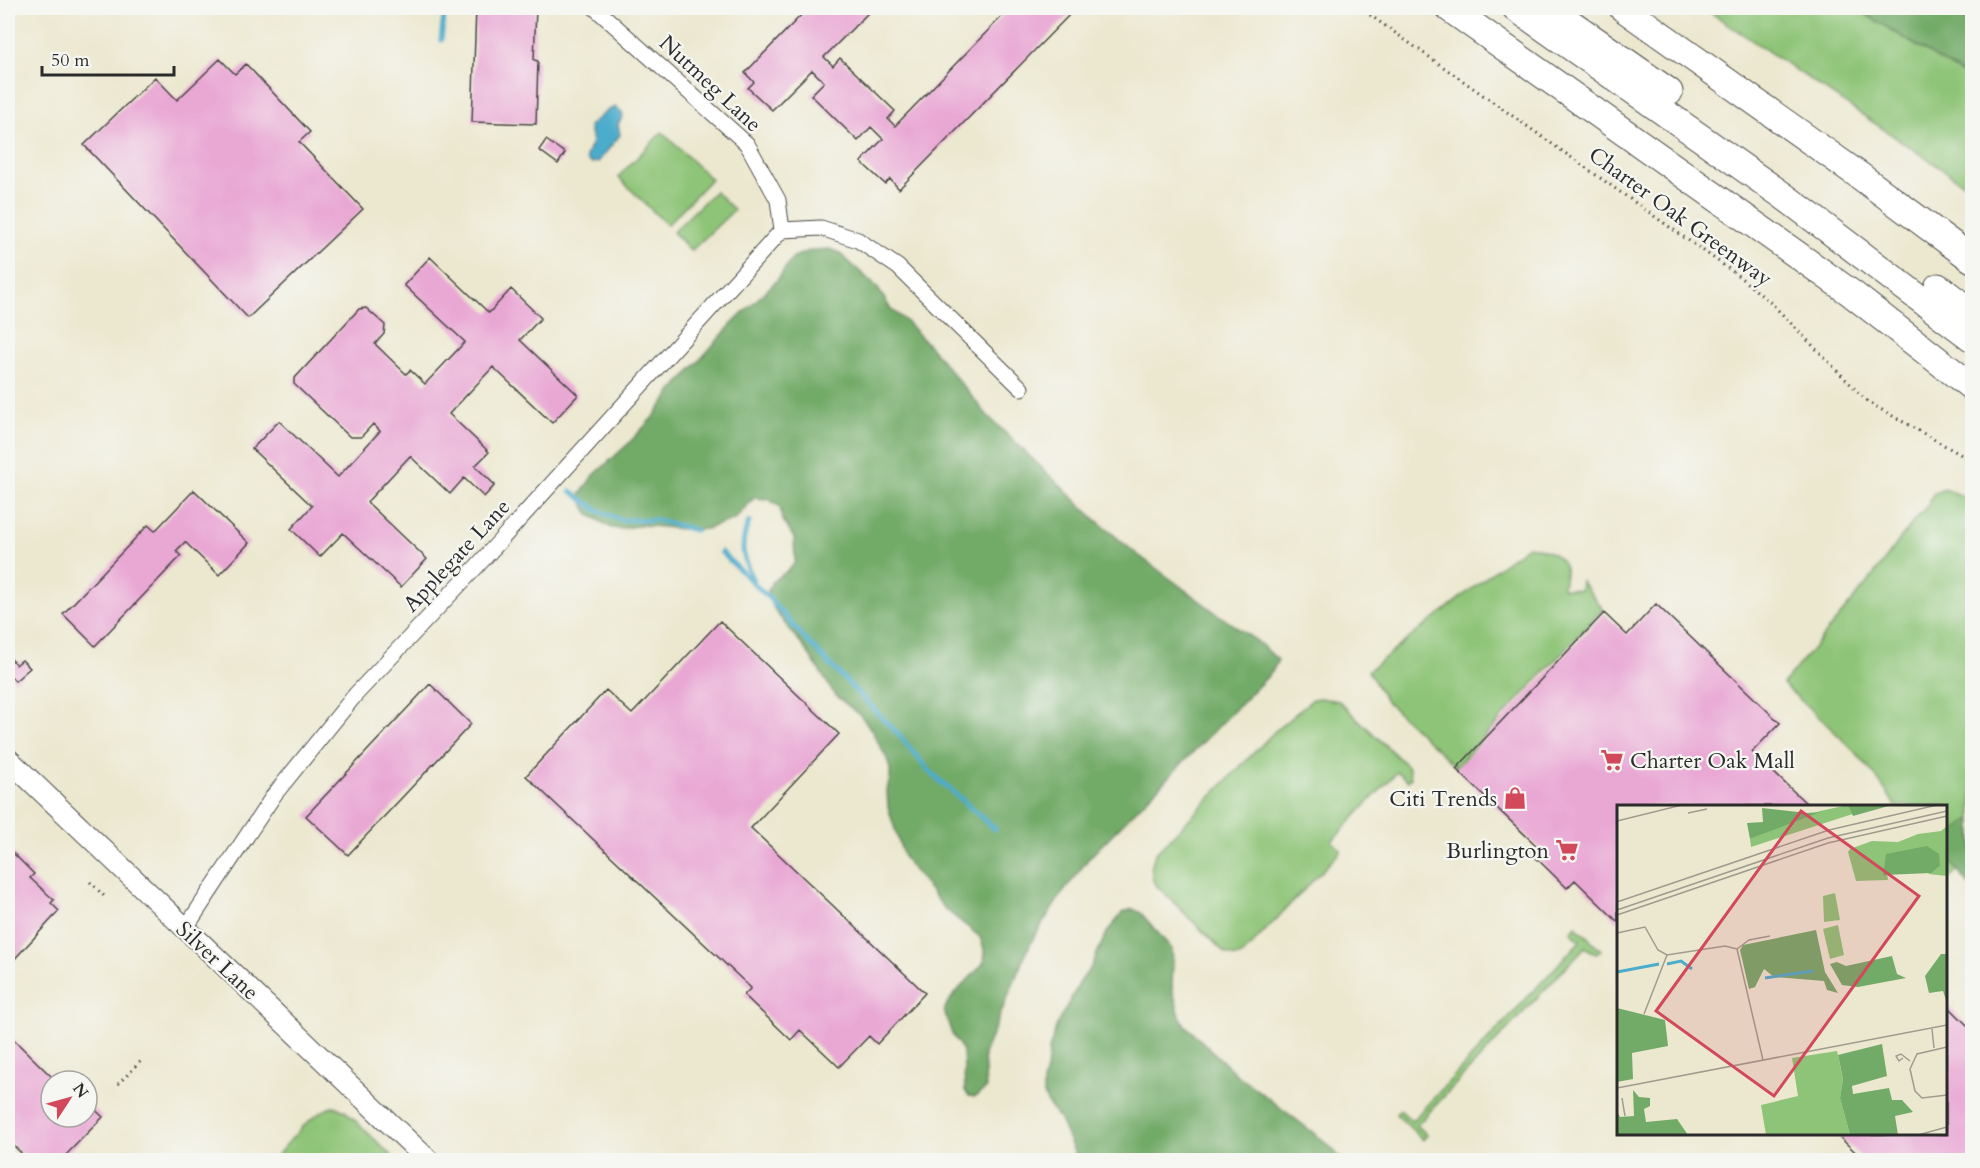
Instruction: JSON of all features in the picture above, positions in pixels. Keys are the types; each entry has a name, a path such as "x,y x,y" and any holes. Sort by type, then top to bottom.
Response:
{"highway":[{"path":"1449,8 1851,293 1972,387"},
{"path":"1516,8 1785,197 1972,338"},
{"path":"1549,8 1772,165 1972,314"},
{"path":"1623,8 1860,176 1972,259"}],"main road":[{"name":"Silver Lane","path":"8,759 428,1161"}],"street":[{"name":"Nutmeg Lane","path":"595,8 747,144 778,200 782,230"},
{"path":"782,230 821,228 858,240 898,267 1022,388"},
{"name":"Applegate Lane","path":"185,929 274,795 356,694 478,565 782,230"}],"path":[{"name":"Charter Oak Greenway","path":"1360,8 1736,274 1771,303 1868,402 1972,461"},
{"path":"90,882 105,897"},
{"path":"118,1084 141,1061"}],"green space":[{"path":"1704,8 1856,8 1972,80 1972,189"},
{"path":"1856,8 1972,8 1972,80"},
{"path":"662,132 711,179 667,225 618,177"},
{"path":"715,191 734,210 691,251 673,232"},
{"path":"829,249 838,252 877,287 890,308 906,321 933,350 988,416 1095,519 1133,551 1257,641 1278,660 1272,672 1089,858 1059,898 1025,955 984,1054 986,1089 975,1097 969,1096 965,1091 963,1051 952,1034 944,1011 947,1004 984,962 985,952 980,937 945,909 904,858 888,807 887,790 890,769 887,759 861,716 835,695 809,654 776,612 768,597 772,582 791,568 795,562 794,538 782,519 780,507 768,499 754,498 735,519 706,529 692,530 642,525 620,529 611,528 590,515 580,495 592,477 655,415 673,390 731,325 777,280 793,257 812,250"},
{"path":"1944,489 1972,501 1972,855 1947,881 1947,805 1894,805 1858,756 1783,684 1869,581 1928,505 1933,494"},
{"path":"1528,546 1555,555 1565,568 1563,588 1580,590 1581,581 1603,609 1456,767 1386,701 1368,671"},
{"path":"1313,699 1339,701 1409,768 1411,778 1408,781 1397,772 1332,841 1341,850 1340,852 1242,955 1235,957 1225,953 1154,883 1152,865 1155,854 1275,731"},
{"path":"1972,819 1972,888 1953,864 1947,850 1947,836"},
{"path":"1133,909 1141,913 1172,949 1172,988 1185,1025 1235,1073 1323,1140 1343,1160 1078,1160 1059,1118 1048,1104 1043,1092 1049,1050 1057,1024 1091,967 1106,934 1123,912"},
{"path":"1576,926 1601,950 1596,954 1585,947 1417,1125 1427,1135 1423,1140 1396,1114 1400,1110 1412,1121 1580,941 1571,932"},
{"path":"334,1106 345,1111 396,1160 273,1160 308,1122"}],"water":[{"path":"615,107 622,112 623,116 618,124 620,135 598,162 591,163 586,156 592,142 589,126"}],"building":[{"path":"476,8 536,8 534,60 538,61 536,124 472,122"},
{"path":"808,8 873,8 824,57 833,66 840,58 895,111 888,119 895,126 1010,8 1075,9 899,189 890,179 885,184 861,162 883,139 871,127 858,141 811,95 824,82 812,70 772,110 748,88 754,82 745,73"},
{"path":"220,59 235,74 246,64 310,132 299,142 363,209 248,318 84,145 155,77 177,100"},
{"path":"546,140 565,153 558,164 539,150"},
{"path":"430,257 489,313 511,289 541,318 520,340 578,395 552,423 493,367 449,414 489,452 475,466 495,485 484,497 464,478 450,494 410,456 367,502 427,559 401,587 343,533 320,557 291,529 312,506 252,449 279,421 338,477 380,431 373,424 361,437 350,437 294,384 294,379 359,309 366,308 385,325 384,334 375,344 406,374 410,370 425,384 465,342 404,285"},
{"path":"194,490 249,543 219,575 185,542 176,551 181,556 95,646 63,614 148,525 155,531"},
{"name":"Charter Oak Mall","path":"1656,604 1780,723 1752,752 1808,805 1617,805 1617,921 1575,880 1567,888 1535,857 1541,850 1456,769 1604,613 1627,635"},
{"path":"720,621 839,734 751,828 925,993 877,1044 869,1036 839,1067 800,1030 791,1040 744,995 751,988 526,776 606,690 632,714"},
{"path":"8,655 16,665 22,660 30,668 15,681 8,673"},
{"path":"430,684 471,724 348,855 306,816"},
{"path":"11,851 34,874 30,878 54,900 51,903 59,911 8,966 8,854"},
{"path":"1947,1005 1972,1030 1972,1160 1864,1160 1837,1135 1947,1135"},
{"path":"8,1034 44,1069 39,1069 39,1129 91,1129 61,1160 28,1160 8,1140"}],"waterway":[{"path":"441,40 445,8"},
{"path":"571,491 597,510 621,520 657,520 695,530"},
{"path":"749,522 743,546 747,567 754,583"},
{"path":"721,552 768,597 804,638 899,735 929,771 995,829"}],"place":[{"name":"Charter Oak Mall","path":"1612,760"},
{"name":"Citi Trends","path":"1515,798"},
{"name":"Burlington","path":"1567,850"}]}
